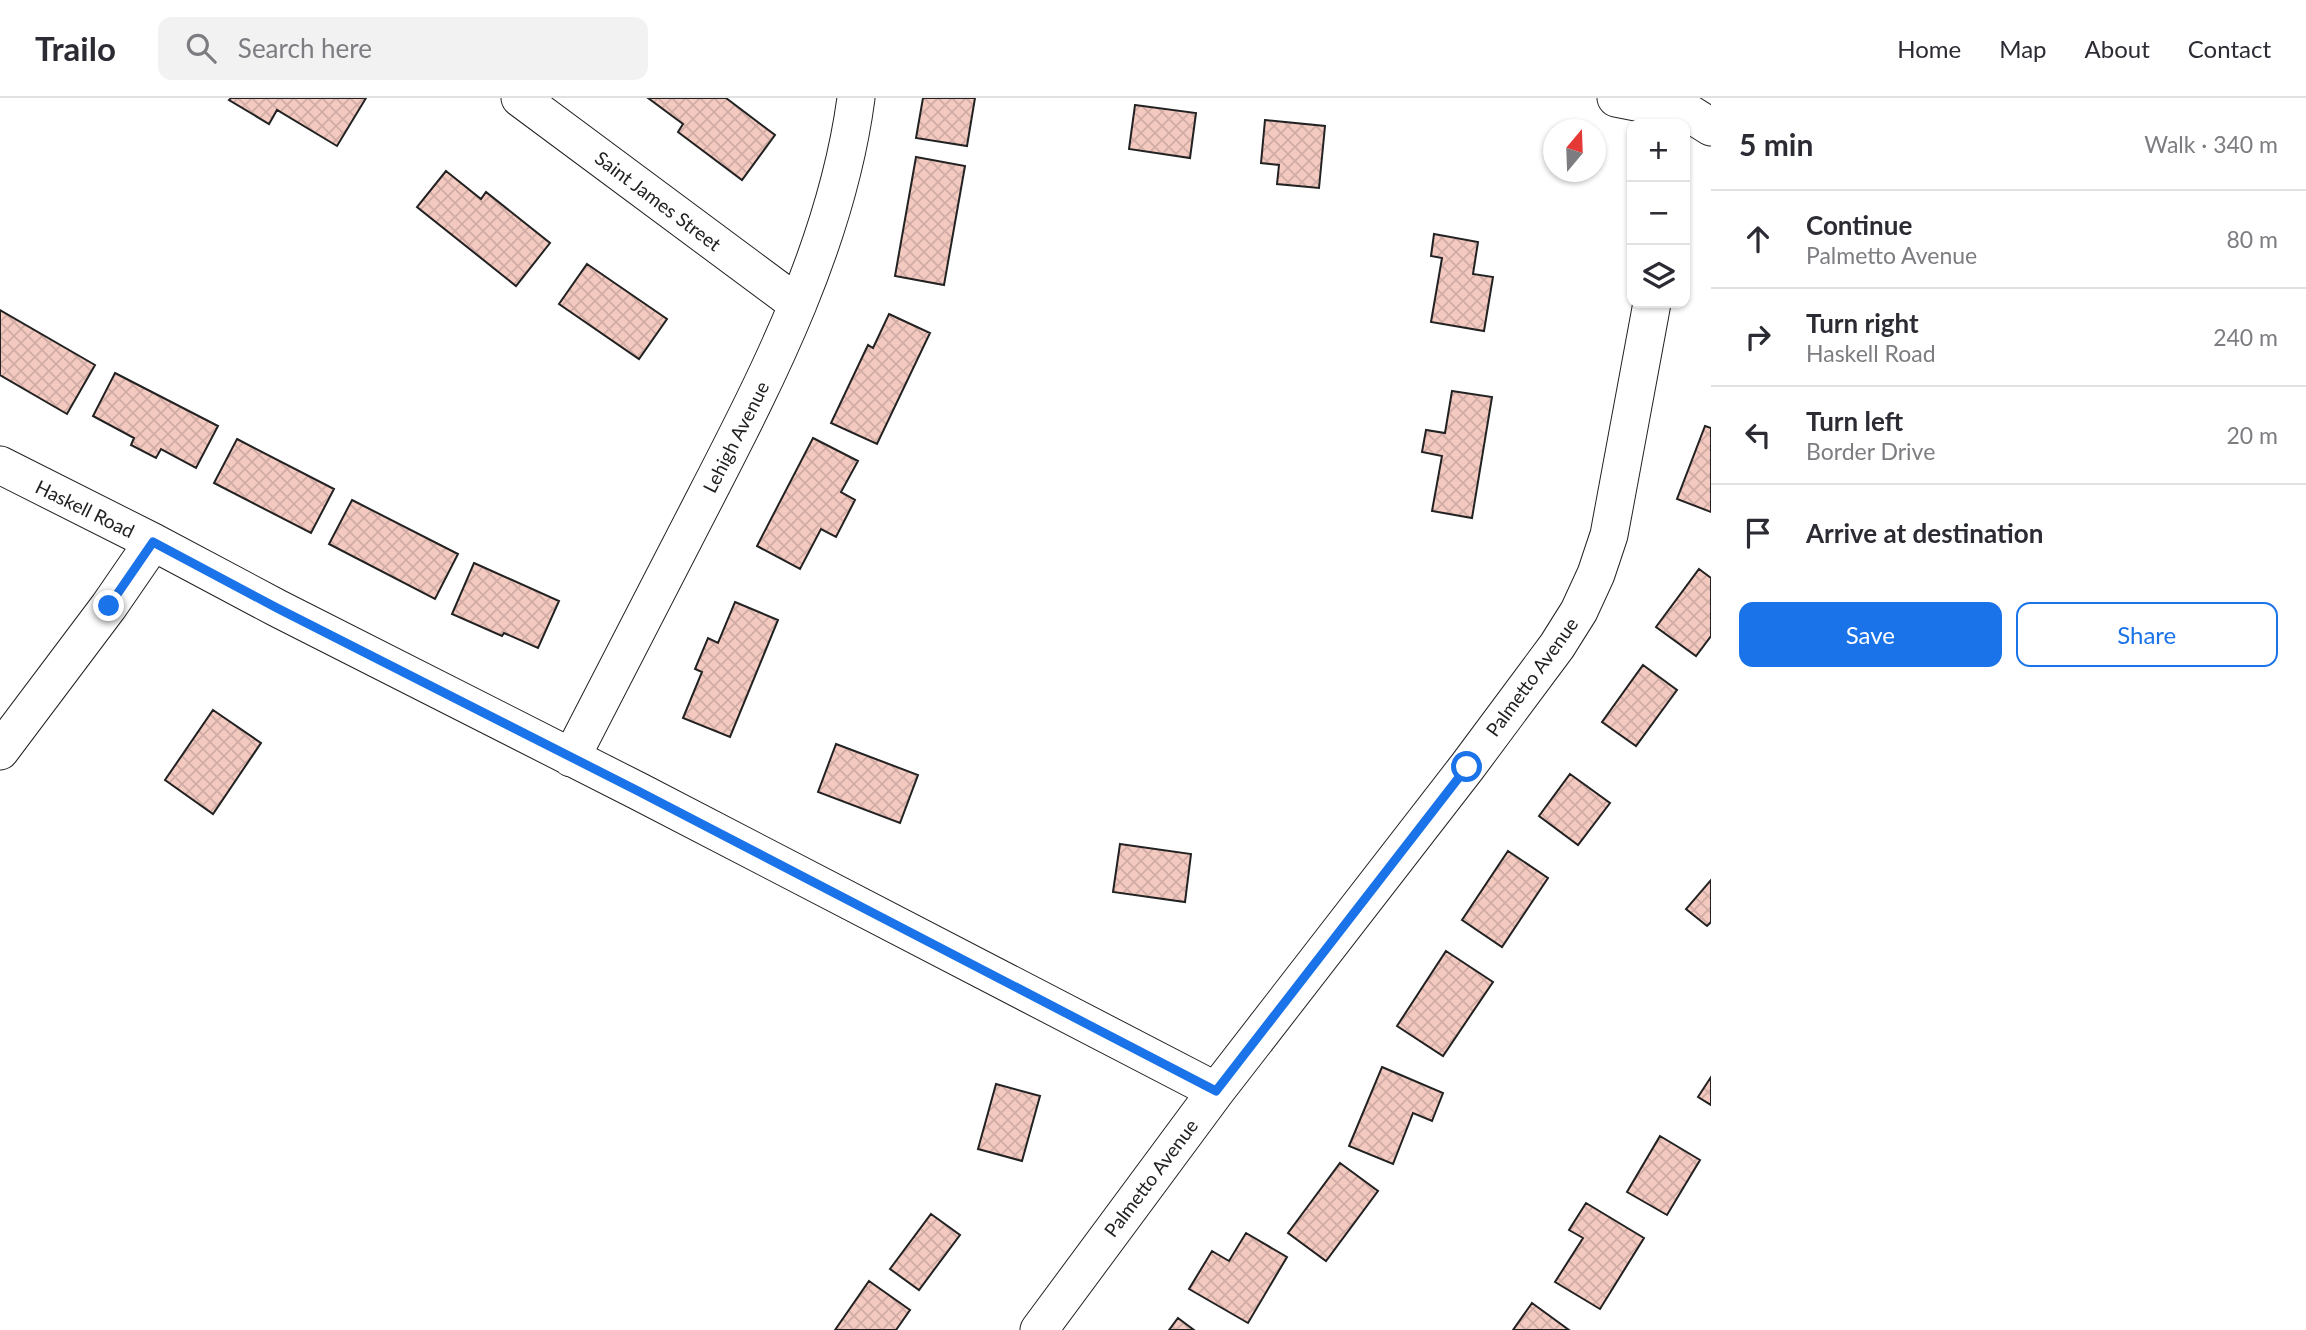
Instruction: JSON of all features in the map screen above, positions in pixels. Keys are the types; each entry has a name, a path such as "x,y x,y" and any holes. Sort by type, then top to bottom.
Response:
{"street":[{"name":"Saint James Street","path":"520,98 796,303"},
{"name":"Lehigh Avenue","path":"571,758 766,380 825,233 842,172 856,98"},
{"path":"1616,98 1693,115"},
{"name":"Palmetto Avenue","path":"1039,1330 1216,1091 1475,756 1557,646 1579,611 1596,574 1609,535 1651,308"},
{"name":"Haskell Road","path":"0,465 1216,1091"},
{"path":"0,751 109,606 153,542"}],"building":[{"path":"366,98 337,146 277,110 269,124 229,100"},
{"path":"648,98 726,98 775,135 742,180 678,132 683,124"},
{"path":"923,98 975,98 967,146 916,138"},
{"path":"1135,105 1196,113 1190,158 1129,149"},
{"path":"1265,120 1325,126 1319,188 1277,184 1279,165 1261,163"},
{"path":"916,157 965,166 944,285 895,276"},
{"path":"446,171 481,199 486,192 550,243 516,286 417,207"},
{"path":"1434,234 1478,242 1473,274 1493,277 1484,331 1431,322 1442,258 1431,256"},
{"path":"587,264 667,319 639,359 559,304"},
{"path":"0,310 95,365 67,414 0,375"},
{"path":"889,314 930,333 877,444 831,423 868,345 873,348"},
{"path":"115,373 218,426 196,468 161,449 156,458 131,445 134,438 93,416"},
{"path":"1452,391 1492,397 1472,518 1432,511 1442,456 1422,452 1426,430 1445,433"},
{"path":"1705,426 1711,428 1711,512 1677,499"},
{"path":"813,438 858,461 841,492 855,500 836,537 821,529 800,569 757,546"},
{"path":"237,439 334,489 311,533 214,483"},
{"path":"352,500 458,554 435,599 329,544"},
{"path":"474,563 559,601 538,648 452,614"},
{"path":"1699,569 1711,578 1711,636 1696,656 1656,627"},
{"path":"735,602 778,620 730,737 683,718 702,672 695,669 708,638 718,643"},
{"path":"1643,665 1677,690 1636,746 1602,722"},
{"path":"213,710 261,743 213,814 165,780"},
{"path":"836,744 918,775 900,823 818,792"},
{"path":"1570,774 1610,803 1578,845 1539,816"},
{"path":"1120,844 1191,854 1185,902 1113,892"},
{"path":"1508,851 1548,878 1502,947 1462,920"},
{"path":"1711,880 1711,922 1707,926 1686,909"},
{"path":"1446,951 1493,982 1443,1056 1397,1026"},
{"path":"1382,1067 1443,1093 1432,1121 1413,1113 1393,1164 1349,1146"},
{"path":"1711,1077 1711,1105 1698,1097"},
{"path":"996,1084 1040,1096 1022,1161 978,1149"},
{"path":"1660,1136 1700,1160 1667,1215 1627,1192"},
{"path":"1340,1163 1378,1191 1326,1261 1288,1233"},
{"path":"1586,1203 1644,1238 1600,1309 1555,1282 1583,1238 1569,1230"},
{"path":"931,1214 960,1235 919,1290 890,1269"},
{"path":"1246,1233 1287,1257 1248,1323 1189,1289 1212,1251 1229,1261"},
{"path":"869,1281 910,1310 896,1330 835,1330"},
{"path":"1532,1303 1569,1330 1513,1330"},
{"path":"1178,1318 1194,1330 1169,1330"}],"route":[{"path":"109,606 153,542 1216,1091 1467,767"}]}
